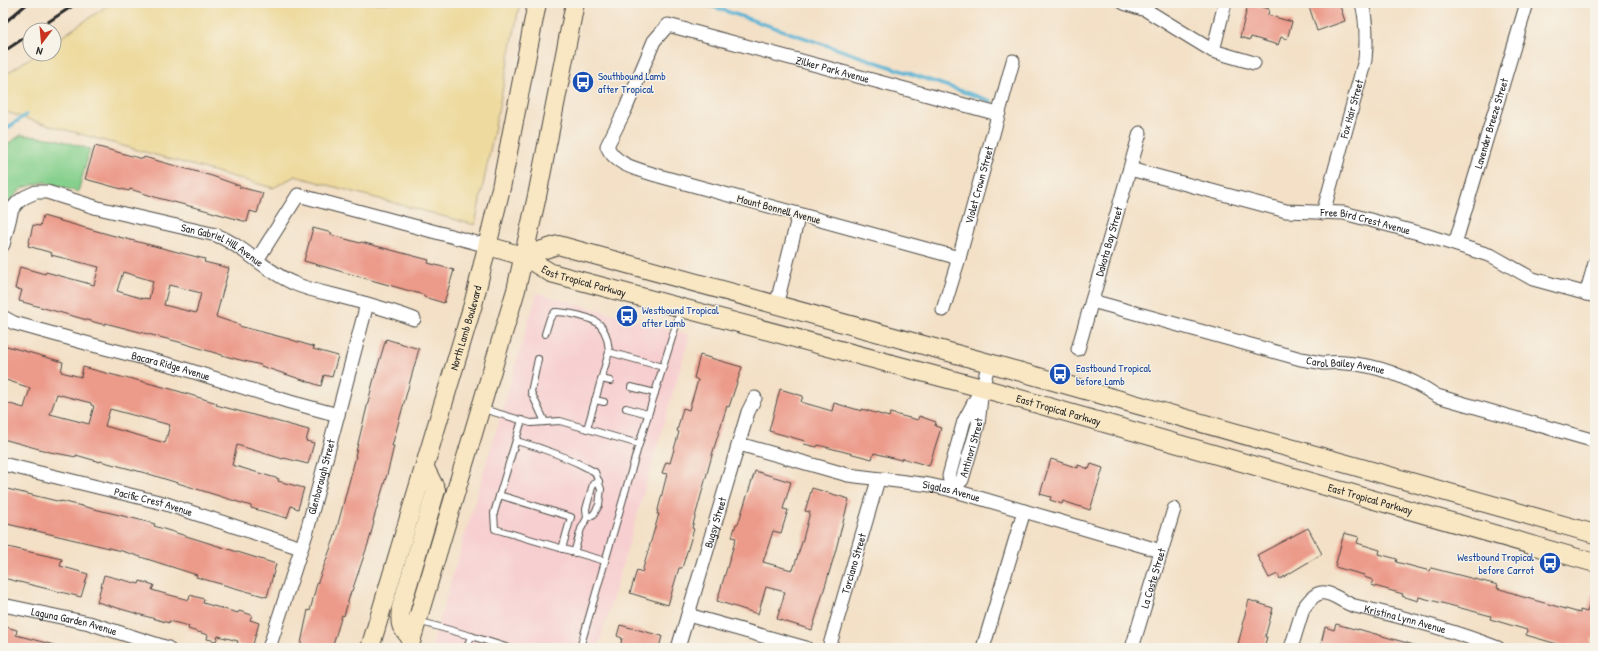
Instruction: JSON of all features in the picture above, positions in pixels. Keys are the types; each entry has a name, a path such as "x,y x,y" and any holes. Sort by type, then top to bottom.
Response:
{"main road":[{"name":"North Lamb Boulevard","path":"370,648 474,301 501,188 537,3"},
{"path":"410,643 482,408 516,290 537,196 574,3"},
{"name":"East Tropical Parkway","path":"523,256 558,245 776,306 989,363 1595,534"},
{"name":"East Tropical Parkway","path":"488,246 523,256 551,273 982,388 1595,563"},
{"path":"410,643 402,629 400,620 401,608 436,490 425,468"}],"street":[{"path":"1124,3 1146,10 1213,51 1254,63"},
{"path":"1213,51 1226,3"},
{"name":"Fox Hair Street","path":"1323,213 1365,60 1367,39 1366,16 1362,3"},
{"name":"Lavender Breeze Street","path":"1455,244 1527,3"},
{"name":"Zilker Park Avenue","path":"607,146 625,110 654,41 668,25 998,114"},
{"name":"Violet Crown Street","path":"943,310 959,258 1013,61"},
{"name":"Dakota Bay Street","path":"1078,350 1140,133"},
{"name":"Mount Bonnell Avenue","path":"607,146 610,153 616,160 631,166 959,258"},
{"name":"Free Bird Crest Avenue","path":"1130,169 1286,210 1344,213 1357,216 1492,256 1533,279 1590,295"},
{"name":"San Gabriel Hill Avenue","path":"3,245 12,210 18,202 24,197 36,192 47,192 98,208 216,235 228,240 278,276 292,283 307,289 367,304 414,319"},
{"name":"East Tropical Parkway","path":"257,260 298,195 488,246"},
{"path":"776,306 799,214"},
{"path":"1590,295 1595,263"},
{"name":"Carol Bailey Avenue","path":"1092,301 1301,359 1323,363 1351,363 1382,370 1403,376 1438,396 1595,441"},
{"name":"Glenborough Street","path":"269,648 301,548 367,304"},
{"name":"Bacara Ridge Avenue","path":"3,317 14,323 188,369 282,400 338,415"},
{"name":"Antinori Street","path":"952,490 949,476 964,421 982,388 989,363"},
{"name":"Bugsy Street","path":"678,648 748,412 755,398"},
{"name":"Sigalas Avenue","path":"739,444 848,475 878,480 930,485 952,490 1161,551"},
{"name":"Pacific Crest Avenue","path":"3,464 163,503 301,548"},
{"name":"Torciano Street","path":"829,648 878,480"},
{"name":"La Coste Street","path":"1132,648 1174,509"},
{"path":"983,648 1024,511"},
{"name":"Kristina Lynn Avenue","path":"1291,648 1303,608 1314,597 1321,593 1329,593 1351,605 1474,638 1498,648"},
{"name":"Laguna Garden Avenue","path":"3,605 89,623 168,648"},
{"path":"688,615 806,648"}],"lane":[{"path":"580,648 639,444 681,308"},
{"path":"545,334 550,318 555,312 564,312 589,319 600,324 608,338 609,352 587,429"},
{"path":"609,352 663,367"},
{"path":"538,359 531,392 544,422"},
{"path":"601,379 610,381"},
{"path":"631,387 655,394"},
{"path":"595,400 604,402"},
{"path":"482,408 531,423 560,421 639,444"},
{"path":"626,408 648,414"},
{"path":"522,420 494,513 495,530 605,561"},
{"path":"516,441 534,446 584,466 595,472 601,489 600,505 594,514 587,518 581,529 574,553"},
{"path":"587,518 586,509 593,484 599,481"},
{"path":"499,495 571,517 562,550"},
{"path":"417,621 509,648"},
{"path":"467,648 470,636"}],"shaded area":[{"path":"537,293 690,335 598,648 431,648"}],"green space":[{"path":"21,135 56,139 90,149 78,192 44,182 22,188 3,209 3,147"}],"sand":[{"path":"111,3 520,3 475,225 295,176 273,188 3,111 3,76 24,62 62,62 62,37"}],"building":[{"path":"1308,3 1339,3 1345,21 1317,31"},
{"path":"1248,4 1269,9 1268,15 1292,22 1287,39 1281,37 1278,45 1251,37 1250,40 1240,37"},
{"path":"95,146 143,159 144,157 212,176 240,186 239,187 263,193 257,213 250,211 247,222 130,189 129,191 85,179"},
{"path":"43,216 205,259 204,262 229,268 216,317 240,325 239,326 289,339 314,347 313,349 338,356 332,377 324,375 321,386 261,365 179,342 105,323 105,325 19,301 22,290 15,289 20,267 45,274 46,272 94,285 99,267 51,255 52,253 28,246 33,225 40,226","holes":["123,272 153,281 149,299 144,299 117,291","169,285 201,293 196,313 164,305"]},
{"path":"313,228 360,243 361,242 429,260 428,263 454,270 444,303 424,297 424,295 304,261"},
{"path":"386,339 419,349 392,446 394,446 373,521 369,541 351,591 344,616 342,615 332,648 300,648 308,610 310,611 316,587 334,539 356,456 373,382"},
{"path":"3,345 63,362 61,372 81,377 83,367 171,389 217,403 216,405 309,430 306,441 314,443 308,464 283,459 237,445 232,465 279,479 278,481 304,488 298,509 291,506 287,518 251,508 251,506 149,474 76,455 76,457 50,452 3,439 3,402 24,408 30,388 3,379","holes":["57,394 91,403 91,405 94,406 89,424 50,414","110,409 170,425 165,443 105,426"]},
{"path":"700,355 742,367 729,407 727,406 692,528 694,529 682,568 679,568 668,605 630,593 637,570 642,572 659,514 657,514 667,474 662,473 666,462 670,463 679,432 677,431 683,408 689,410 698,380 694,378"},
{"path":"780,389 803,396 801,402 832,411 834,403 889,417 890,413 918,420 919,416 936,422 935,426 941,428 929,466 902,458 901,460 874,453 872,459 818,445 817,447 804,444 805,441 769,431"},
{"path":"1051,459 1078,468 1078,465 1089,469 1091,464 1103,468 1090,510 1063,501 1062,504 1050,500 1051,497 1040,494"},
{"path":"755,471 791,482 783,509 788,510 781,533 773,531 763,562 793,570 810,512 805,511 812,488 849,499 835,553 812,630 777,619 785,592 766,587 758,614 717,601 736,538 732,537 736,524 738,524"},
{"path":"3,488 155,524 154,526 276,564 267,597 196,577 197,575 122,551 3,523"},
{"path":"1308,528 1322,554 1280,579 1278,574 1269,578 1257,555"},
{"path":"1344,533 1359,537 1357,543 1380,550 1379,554 1397,559 1396,562 1430,571 1431,568 1498,585 1497,588 1516,595 1580,613 1580,610 1587,612 1593,593 1595,593 1595,639 1592,638 1589,648 1571,648 1526,635 1527,630 1490,619 1491,616 1419,597 1418,601 1402,596 1403,594 1371,585 1373,580 1364,577 1364,575 1335,567"},
{"path":"3,546 62,559 60,566 88,574 81,597 3,578"},
{"path":"104,575 139,584 140,581 154,585 152,590 189,600 190,595 204,599 203,603 238,613 239,611 252,615 250,620 259,623 252,648 237,644 238,641 218,636 216,641 207,639 208,635 188,629 189,626 169,621 169,623 97,602"},
{"path":"1249,600 1273,608 1265,637 1267,637 1264,648 1237,648"},
{"path":"1336,624 1414,645 1414,648 1320,648 1325,627 1334,630"},
{"path":"620,625 662,636 659,648 620,648 622,638 617,636"},
{"path":"3,626 17,630 16,635 54,645 54,648 3,648"}],"waterway":[{"path":"702,3 991,101"},
{"path":"3,131 26,115"}],"railway":[{"path":"3,24 28,3"},
{"path":"48,22 77,3"},
{"path":"3,52 22,39"}],"place":[{"name":"Southbound Lamb after Tropical","path":"583,82"},
{"name":"Westbound Tropical after Lamb","path":"627,316"},
{"name":"Eastbound Tropical before Lamb","path":"1060,374"},
{"name":"Westbound Tropical before Carrot","path":"1550,563"}]}
